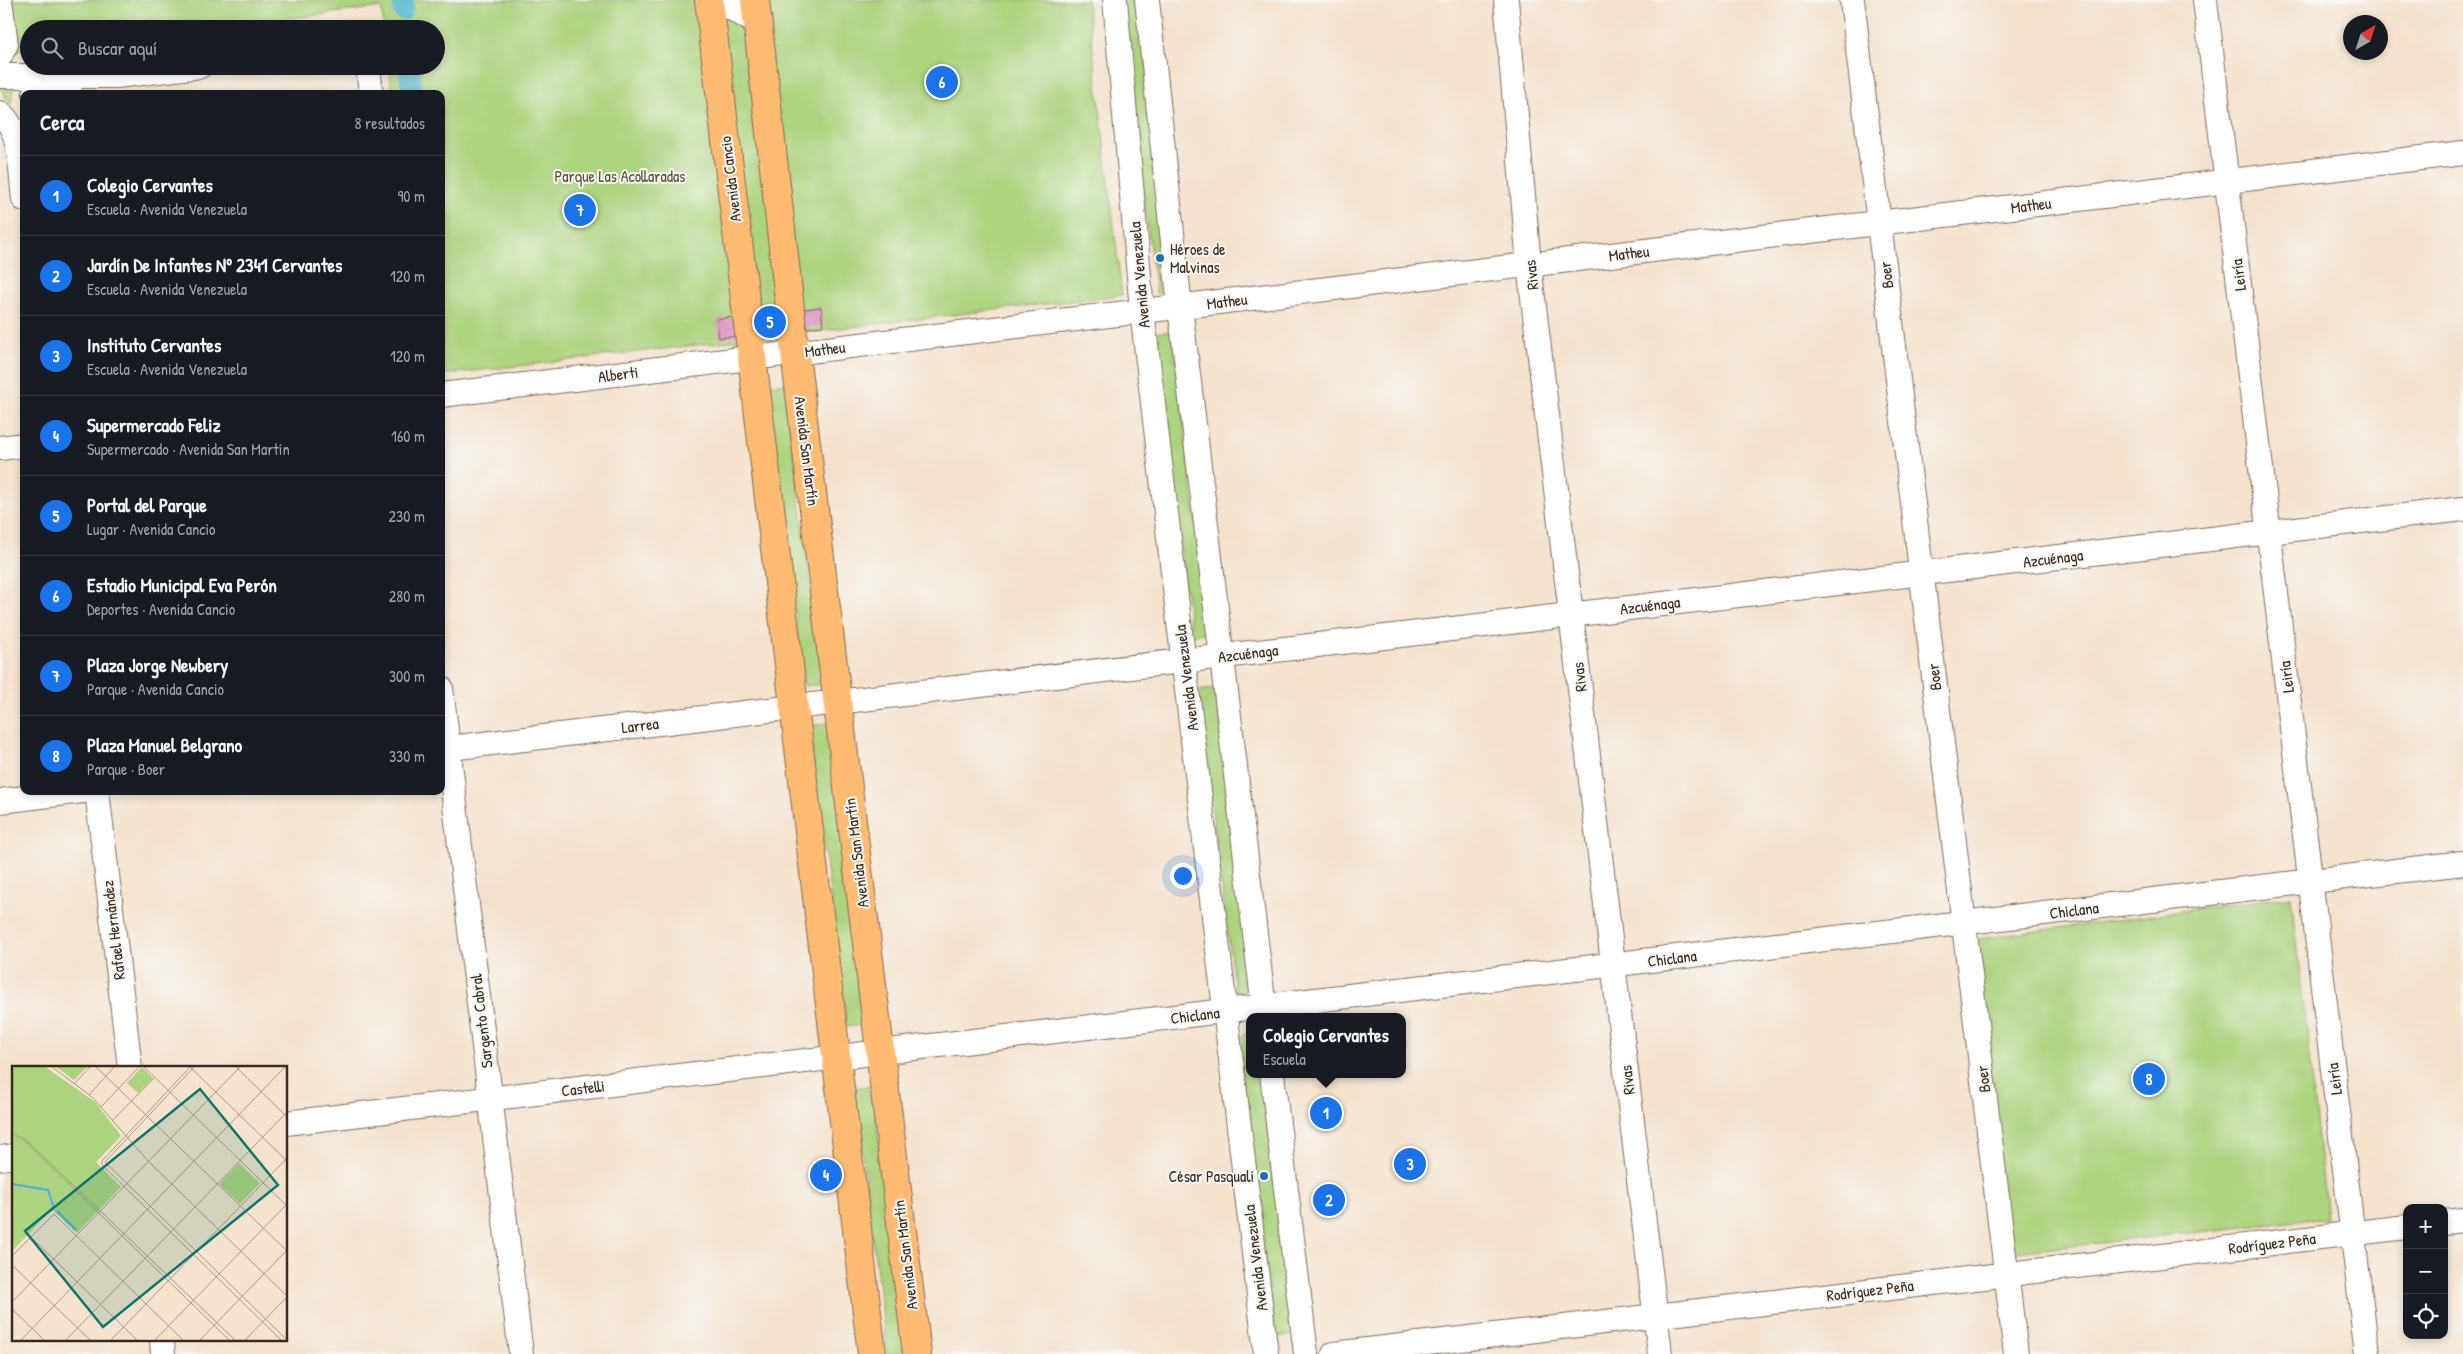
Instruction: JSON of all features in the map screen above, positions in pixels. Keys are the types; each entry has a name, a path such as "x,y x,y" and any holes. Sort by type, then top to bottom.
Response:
{"main road":[{"name":"Avenida Cancio","path":"709,0 752,358"},
{"path":"756,12 795,353"},
{"name":"Avenida San Martín","path":"795,353 917,1354"},
{"path":"752,358 872,1354"}],"street":[{"path":"0,0 6,44 0,56"},
{"path":"718,0 756,12"},
{"name":"Avenida Venezuela","path":"1115,0 1142,311 1266,1354"},
{"path":"1147,0 1180,307 1265,1012"},
{"name":"Rivas","path":"1506,0 1529,265 1660,1354"},
{"name":"Boer","path":"1852,0 2016,1354"},
{"name":"Leiría","path":"2205,0 2367,1354"},
{"path":"53,90 124,75"},
{"path":"369,75 371,90"},
{"path":"0,76 116,76"},
{"path":"15,132 20,111"},
{"path":"0,113 10,121 15,132 20,169"},
{"name":"Matheu","path":"795,353 2463,153"},
{"name":"Alberti","path":"445,395 795,353"},
{"path":"0,448 20,446"},
{"name":"Azcuénaga","path":"838,702 2463,509"},
{"name":"Larrea","path":"445,748 838,702"},
{"name":"Sargento Cabral","path":"445,748 521,1354"},
{"path":"0,801 50,795"},
{"name":"Rafael Hernández","path":"97,795 130,1066"},
{"name":"Chiclana","path":"881,1052 1225,1011 1265,1012 1613,965 2463,863"},
{"name":"Castelli","path":"288,1124 881,1052"},
{"path":"1272,1078 1306,1354"},
{"path":"2448,1222 2463,1220"},
{"name":"Rodríguez Peña","path":"1334,1354 2403,1227"}],"green space":[{"name":"Parque Las Acollaradas","path":"0,0 1087,0 1122,295 445,375 445,90 392,90 390,75 445,75 445,20 383,20 381,7 276,20 20,20 20,51 0,54"},
{"path":"1119,0 1139,0 1175,291 1156,293"},
{"path":"17,80 10,105 0,87"},
{"path":"1172,331 1210,632 1191,635 1154,333"},
{"path":"785,383 823,684 804,686 767,385"},
{"path":"1216,688 1254,990 1235,992 1197,691"},
{"path":"828,723 865,1025 847,1027 809,726"},
{"path":"2291,896 2327,1218 2008,1253 1971,940"},
{"path":"1246,1035 1246,1078 1262,1078 1294,1335 1275,1337 1237,1036"},
{"path":"872,1086 906,1354 887,1354 854,1088"}],"building":[{"path":"821,307 823,326 719,338 717,319"}],"waterway":[{"path":"403,0 403,10"},
{"path":"410,75 412,90"}],"place":[{"name":"Estadio Municipal Eva Perón","path":"942,82"},
{"name":"Plaza Jorge Newbery","path":"580,210"},
{"name":"Héroes de Malvinas","path":"1160,258"},
{"name":"Portal del Parque","path":"770,322"},
{"name":"Plaza Manuel Belgrano","path":"2149,1079"},
{"name":"Colegio Cervantes","path":"1326,1113"},
{"name":"Instituto Cervantes","path":"1410,1164"},
{"name":"Supermercado Feliz","path":"826,1175"},
{"name":"César Pasquali","path":"1264,1176"},
{"name":"Jardín De Infantes Nº 2341 Cervantes","path":"1329,1200"}]}
